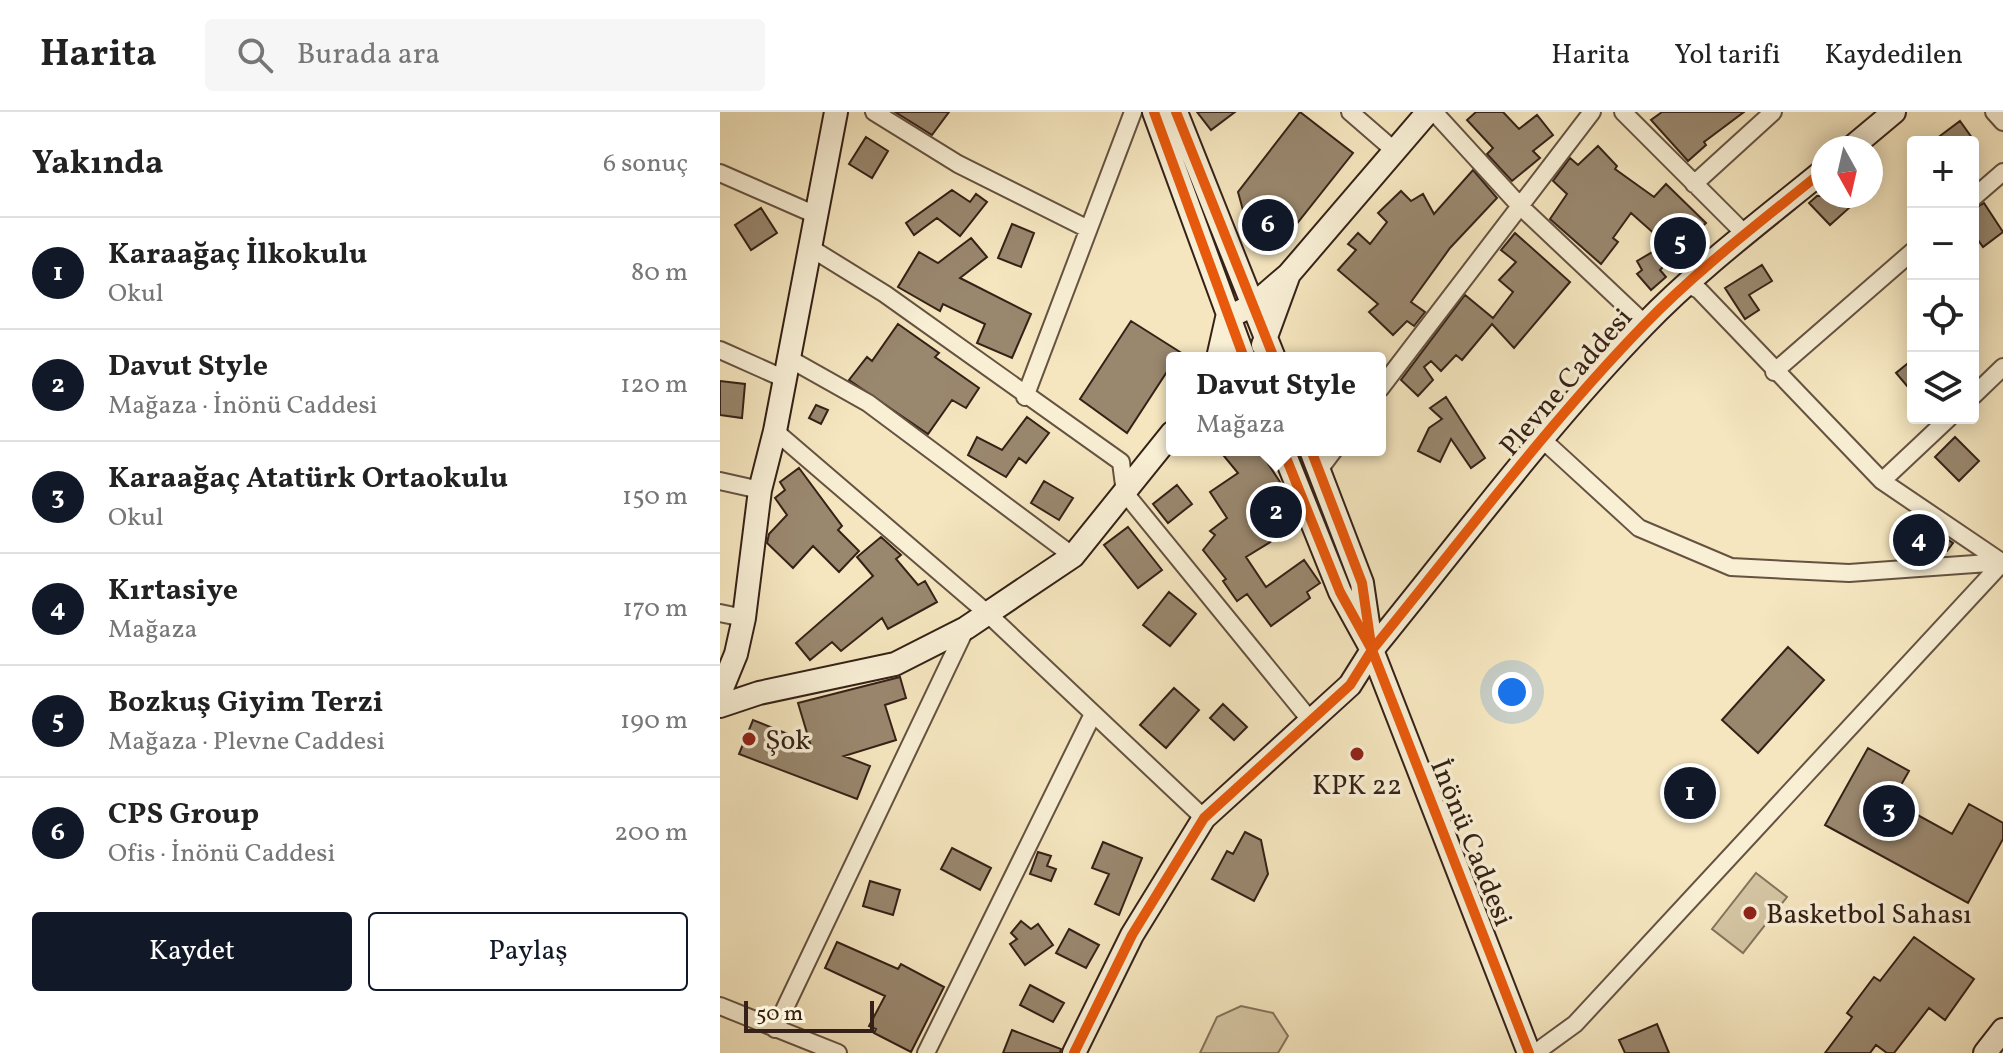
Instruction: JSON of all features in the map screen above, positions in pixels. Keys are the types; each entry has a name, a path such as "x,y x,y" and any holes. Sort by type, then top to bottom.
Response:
{"street":[{"path":"720,693 736,654 744,618 760,490 775,431 836,112"},
{"path":"874,112 958,164 1088,229"},
{"path":"1025,397 1133,112"},
{"path":"1154,112 1227,318 1243,352"},
{"path":"1176,112 1271,350"},
{"path":"1350,112 1395,151"},
{"path":"1227,318 1253,305 1289,274 1431,112 1520,206 1645,324"},
{"path":"1386,381 1592,112"},
{"path":"1623,112 1745,234"},
{"path":"1694,184 1773,112"},
{"path":"1994,112 2003,122"},
{"path":"1864,136 1890,113"},
{"path":"1979,193 2003,172"},
{"path":"720,173 816,215"},
{"name":"Plevne Caddesi","path":"1074,1053 1132,935 1204,818 1350,685 1372,650 1543,440 1645,324 1745,234 1811,181"},
{"path":"809,247 885,294 1025,397 1121,462 1125,493 1311,721"},
{"path":"1774,372 1907,256"},
{"path":"1271,350 1289,274"},
{"path":"1688,285 1699,290 1774,372 1882,481 2003,562"},
{"path":"1219,352 1227,318"},
{"path":"720,350 787,369 868,403 1073,556"},
{"path":"1979,390 2003,367"},
{"path":"1882,481 1943,424"},
{"path":"775,431 987,613 1204,818"},
{"path":"1543,440 1639,528 1731,567 1849,573 2003,562"},
{"path":"720,706 759,693 895,664 966,628 1073,556 1166,441"},
{"name":"İnönü Caddesi","path":"1285,456 1340,592 1372,650 1525,1051"},
{"name":"İnönü Caddesi","path":"1315,460 1362,583 1372,650"},
{"path":"720,481 760,490"},
{"path":"1525,1051 1575,1024 2003,562"},
{"path":"720,613 744,618"},
{"path":"775,1029 966,628"},
{"path":"926,1053 1093,714"},
{"path":"721,1008 838,1053"},
{"path":"1985,1053 2003,1030"}],"shaded area":[{"name":"Basketbol Sahası","path":"1756,873 1787,897 1743,953 1712,929"},
{"path":"1241,1006 1273,1013 1288,1036 1278,1053 1200,1053 1217,1017"}],"building":[{"path":"895,112 949,112 932,135"},
{"path":"1197,112 1235,112 1211,130"},
{"path":"1300,112 1353,153 1291,231 1272,234 1244,214 1238,192"},
{"path":"1476,112 1503,112 1519,129 1537,115 1553,135 1533,151 1540,158 1512,181 1487,154 1493,148 1467,120"},
{"path":"1662,112 1744,112 1704,142 1706,145 1688,161 1651,120"},
{"path":"1960,121 1971,136 1940,136"},
{"path":"866,137 888,151 872,178 849,164"},
{"path":"1598,146 1617,166 1615,169 1654,197 1666,184 1706,223 1660,270 1666,277 1651,290 1637,274 1642,270 1637,261 1666,244 1631,213 1613,238 1618,242 1601,264 1550,219 1567,194 1553,181 1570,158 1578,165"},
{"path":"1473,170 1497,198 1450,248 1411,302 1425,312 1414,326 1407,321 1393,335 1369,312 1378,304 1338,270 1356,250 1348,244 1358,233 1370,244 1387,222 1378,213 1401,191 1411,201 1423,194 1434,214"},
{"path":"952,190 970,202 976,194 987,202 960,236 937,218 914,235 906,223"},
{"path":"1984,203 2003,232 1983,247 1979,241 1979,206"},
{"path":"761,208 777,233 751,250 735,225"},
{"path":"1814,208 1849,208 1830,225"},
{"path":"1012,224 1034,233 1021,267 998,258"},
{"path":"1515,233 1570,282 1514,348 1492,324 1462,360 1456,355 1441,371 1431,361 1424,367 1433,380 1418,396 1401,380 1465,295 1493,318 1513,292 1499,280 1516,262 1501,250"},
{"path":"971,238 987,257 960,278 1031,314 1012,358 977,343 985,324 943,304 940,311 898,287 919,252 938,263"},
{"path":"1762,265 1772,281 1749,295 1759,310 1745,319 1725,288"},
{"path":"1131,321 1180,352 1166,352 1166,373 1127,433 1080,399"},
{"path":"898,324 939,353 935,357 979,388 966,408 952,400 928,434 849,380 867,357 872,361"},
{"path":"1907,364 1907,386 1896,373"},
{"path":"720,381 745,384 742,418 720,415"},
{"path":"1446,397 1485,458 1471,468 1451,439 1440,462 1418,451 1429,428 1442,419 1430,408"},
{"path":"816,405 828,410 821,424 809,418"},
{"path":"1027,417 1049,433 1026,463 1019,458 1006,477 968,455 977,437 1002,450"},
{"path":"1955,437 1979,461 1959,481 1935,457"},
{"path":"1224,456 1263,456 1282,485 1272,492 1293,528 1246,557 1266,587 1304,560 1320,583 1307,592 1310,598 1271,626 1247,594 1237,601 1223,581 1226,579 1203,550 1215,535 1210,531 1227,518 1210,492 1238,473"},
{"path":"799,468 842,526 838,530 859,551 839,572 813,546 793,568 767,543 769,534 787,515 775,498 785,490 780,482"},
{"path":"1044,481 1073,498 1059,520 1031,503"},
{"path":"1177,485 1192,504 1168,523 1153,504"},
{"path":"1921,522 1953,543 1947,551 1894,550"},
{"path":"1128,527 1162,570 1138,588 1104,545"},
{"path":"881,537 901,555 896,559 918,585 925,581 937,602 888,629 882,618 841,651 832,642 810,660 796,643 873,576 857,557"},
{"path":"1169,592 1196,614 1170,646 1143,625"},
{"path":"1788,647 1824,680 1758,753 1722,720"},
{"path":"900,677 906,698 885,705 896,740 844,756 870,766 857,799 739,754 753,720 810,743 798,703"},
{"path":"1174,688 1199,710 1166,748 1140,725"},
{"path":"1223,704 1247,727 1234,740 1210,718"},
{"path":"1868,748 1909,771 1892,801 1952,834 1969,804 2003,823 2003,839 1968,903 1825,825"},
{"path":"1245,832 1261,840 1268,874 1254,901 1212,879 1227,851 1233,854"},
{"path":"1103,842 1142,858 1119,915 1095,904 1109,874 1092,868"},
{"path":"952,848 991,868 980,890 941,869"},
{"path":"1038,852 1051,856 1047,866 1056,869 1051,881 1030,874"},
{"path":"870,881 900,890 893,915 863,906"},
{"path":"1021,921 1031,929 1038,924 1053,945 1025,965 1010,944 1017,939 1011,933"},
{"path":"1069,929 1099,945 1086,968 1056,953"},
{"path":"1914,937 1974,979 1945,1020 1929,1008 1894,1053 1887,1053 1876,1045 1870,1053 1825,1053 1852,1017 1847,1013 1874,977 1880,981"},
{"path":"837,942 898,969 901,964 944,987 911,1052 874,1033 876,1029 869,1026 885,996 825,968"},
{"path":"1030,985 1064,1003 1053,1022 1020,1005"},
{"path":"1657,1024 1669,1053 1625,1053 1619,1040"},
{"path":"1012,1030 1061,1049 1060,1053 1003,1053"}],"cycle path":[{"path":"1154,112 1242,352"},
{"path":"1176,112 1272,352"},
{"path":"1074,1053 1132,935 1204,818 1350,685 1372,650 1505,484 1644,325 1709,265 1811,181"},
{"path":"1285,456 1340,592 1372,650 1529,1053"},
{"path":"1313,456 1362,583 1370,638"}],"place":[{"name":"CPS Group","path":"1268,225"},
{"name":"Bozkuş Giyim Terzi","path":"1680,243"},
{"name":"Davut Style","path":"1276,512"},
{"name":"Kırtasiye","path":"1919,540"},
{"name":"Şok","path":"749,739"},
{"name":"KPK 22","path":"1357,754"},
{"name":"Karaağaç İlkokulu","path":"1690,793"},
{"name":"Karaağaç Atatürk Ortaokulu","path":"1889,811"},
{"name":"Basketbol Sahası","path":"1750,913"}]}
